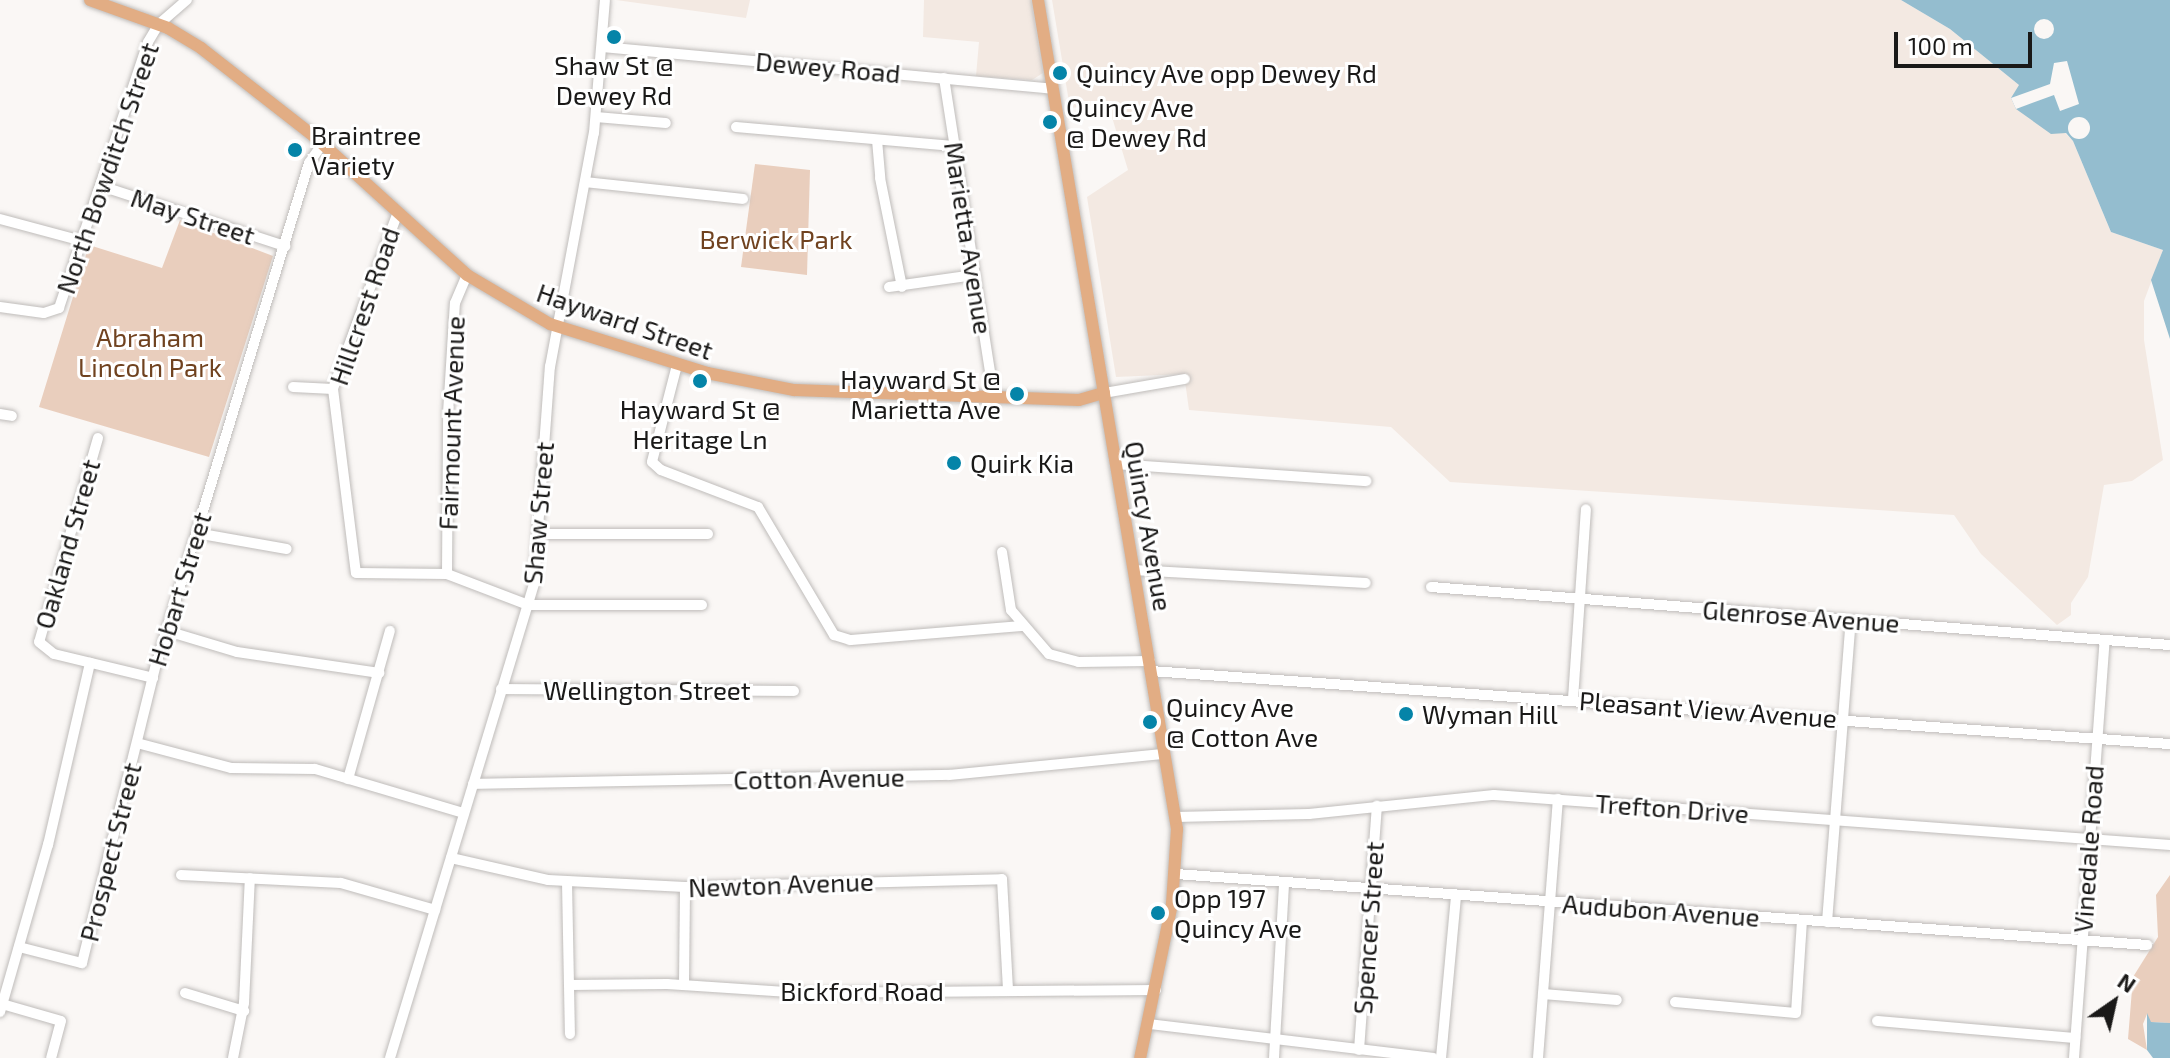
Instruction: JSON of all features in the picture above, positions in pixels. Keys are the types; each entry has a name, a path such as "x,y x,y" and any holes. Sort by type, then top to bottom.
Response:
{"main road":[{"name":"Hayward Street","path":"90,0 159,24 210,55 323,143 467,275 556,326 677,365 750,383 827,394 1079,400 1104,393"},
{"name":"Quincy Avenue","path":"1038,0 1175,817 1176,874 1156,990 1140,1058"}],"street":[{"path":"159,24 187,0"},
{"name":"Shaw Street","path":"390,1058 528,605 538,534 556,326 596,117 605,0"},
{"name":"North Bowditch Street","path":"0,307 55,312 101,186 148,42 159,24"},
{"name":"Dewey Road","path":"602,47 1053,89"},
{"name":"Marietta Avenue","path":"944,78 994,399"},
{"path":"596,117 666,123"},
{"path":"736,127 953,146"},
{"path":"877,140 880,178 902,287"},
{"name":"Hobart Street","path":"90,663 153,678 309,163 323,143"},
{"path":"585,182 743,199"},
{"name":"May Street","path":"101,186 285,246"},
{"name":"Hillcrest Road","path":"398,212 333,389 356,573 447,574"},
{"path":"0,219 82,241"},
{"name":"Fairmount Avenue","path":"447,574 450,382 456,298 467,275"},
{"path":"889,287 974,275"},
{"path":"677,365 652,462 661,470 758,507 837,638 1022,626"},
{"path":"1104,393 1185,379"},
{"path":"293,387 333,389"},
{"name":"Oakland Street","path":"90,663 48,652 39,639 98,438"},
{"path":"1116,464 1366,481"},
{"path":"1573,699 1586,509"},
{"path":"196,533 287,549"},
{"path":"538,534 708,534"},
{"path":"1002,552 1011,610 1022,626"},
{"path":"1134,570 1366,583"},
{"path":"447,574 528,605 702,605"},
{"name":"Glenrose Avenue","path":"1431,587 2170,645"},
{"path":"1827,922 1851,620"},
{"name":"Pleasant View Avenue","path":"1022,626 1041,648 1061,659 2170,744"},
{"path":"167,631 237,652 379,673"},
{"path":"348,779 390,631"},
{"name":"Vinedale Road","path":"2074,1058 2105,640"},
{"path":"51,1058 61,1021 1,1008 90,663"},
{"name":"Prospect Street","path":"19,947 82,963 153,678"},
{"name":"Wellington Street","path":"501,689 794,691"},
{"path":"137,743 224,767 302,768 464,813"},
{"name":"Cotton Avenue","path":"473,784 949,775 1165,754"},
{"name":"Trefton Drive","path":"1175,817 1298,815 1476,794 2170,845"},
{"path":"1538,1058 1558,799"},
{"name":"Spencer Street","path":"1359,1050 1377,806"},
{"name":"Newton Avenue","path":"451,858 567,882 685,887 1002,879 1008,991"},
{"name":"Audubon Avenue","path":"1176,874 2147,945"},
{"path":"181,875 341,883 435,910"},
{"path":"233,1058 244,1011 250,878"},
{"path":"567,882 570,1034"},
{"path":"1274,1058 1284,882"},
{"path":"684,984 685,887"},
{"path":"1441,1058 1456,895"},
{"path":"1675,1002 1796,1013 1802,920"},
{"name":"Bickford Road","path":"569,985 684,984 800,993 1156,990"},
{"path":"185,993 244,1011"},
{"path":"1543,994 1617,1000"},
{"path":"1877,1021 2075,1038"},
{"path":"1149,1024 1433,1058"}],"shaded area":[{"path":"616,0 750,0 746,18"},
{"path":"924,0 1031,0 1043,73 1032,80 976,76 979,42 923,37"},
{"path":"1052,0 1901,0 1950,29 2019,85 2073,141 2111,232 2163,250 2144,301 2144,340 2163,460 2132,481 2104,485 2088,577 2071,603 2071,615 2057,625 1981,554 1954,515 1450,482 1391,427 1189,410 1184,374 1116,377 1087,197 1128,170 1108,104 1070,108"}],"green space":[{"name":"Berwick Park","path":"755,164 810,170 807,275 741,267"},
{"name":"Abraham Lincoln Park","path":"180,220 273,256 209,457 39,407 89,245 162,268"},
{"path":"2170,875 2170,1023 2150,1022 2147,1014 2143,1024 2147,1050 2128,1039 2133,977 2158,937 2156,895"}],"water":[{"path":"1901,0 2170,0 2170,339 2151,280 2163,250 2111,232 2073,141 2066,133 2051,134 2016,109 2011,98 2019,85 1950,29"},
{"path":"2147,1013 2151,1022 2170,1023 2170,1058 2153,1058 2147,1050"}],"pier":[{"path":"2044,19 2051,22 2054,29 2051,36 2044,39 2037,36 2034,29 2037,22"},
{"path":"2067,61 2079,104 2060,111 2054,95 2016,109 2011,98 2050,84 2054,63"},
{"path":"2079,117 2087,120 2090,128 2087,136 2079,139 2071,136 2068,128 2071,120"}],"place":[{"name":"Shaw St @ Dewey Rd","path":"614,37"},
{"name":"Quincy Ave opp Dewey Rd","path":"1060,73"},
{"name":"Quincy Ave @ Dewey Rd","path":"1050,122"},
{"name":"Braintree Variety","path":"295,150"},
{"name":"Hayward St @ Heritage Ln","path":"700,381"},
{"name":"Hayward St @ Marietta Ave","path":"1017,394"},
{"name":"Quirk Kia","path":"954,463"},
{"name":"Wyman Hill","path":"1406,714"},
{"name":"Quincy Ave @ Cotton Ave","path":"1150,722"},
{"name":"Opp 197 Quincy Ave","path":"1158,913"}]}
